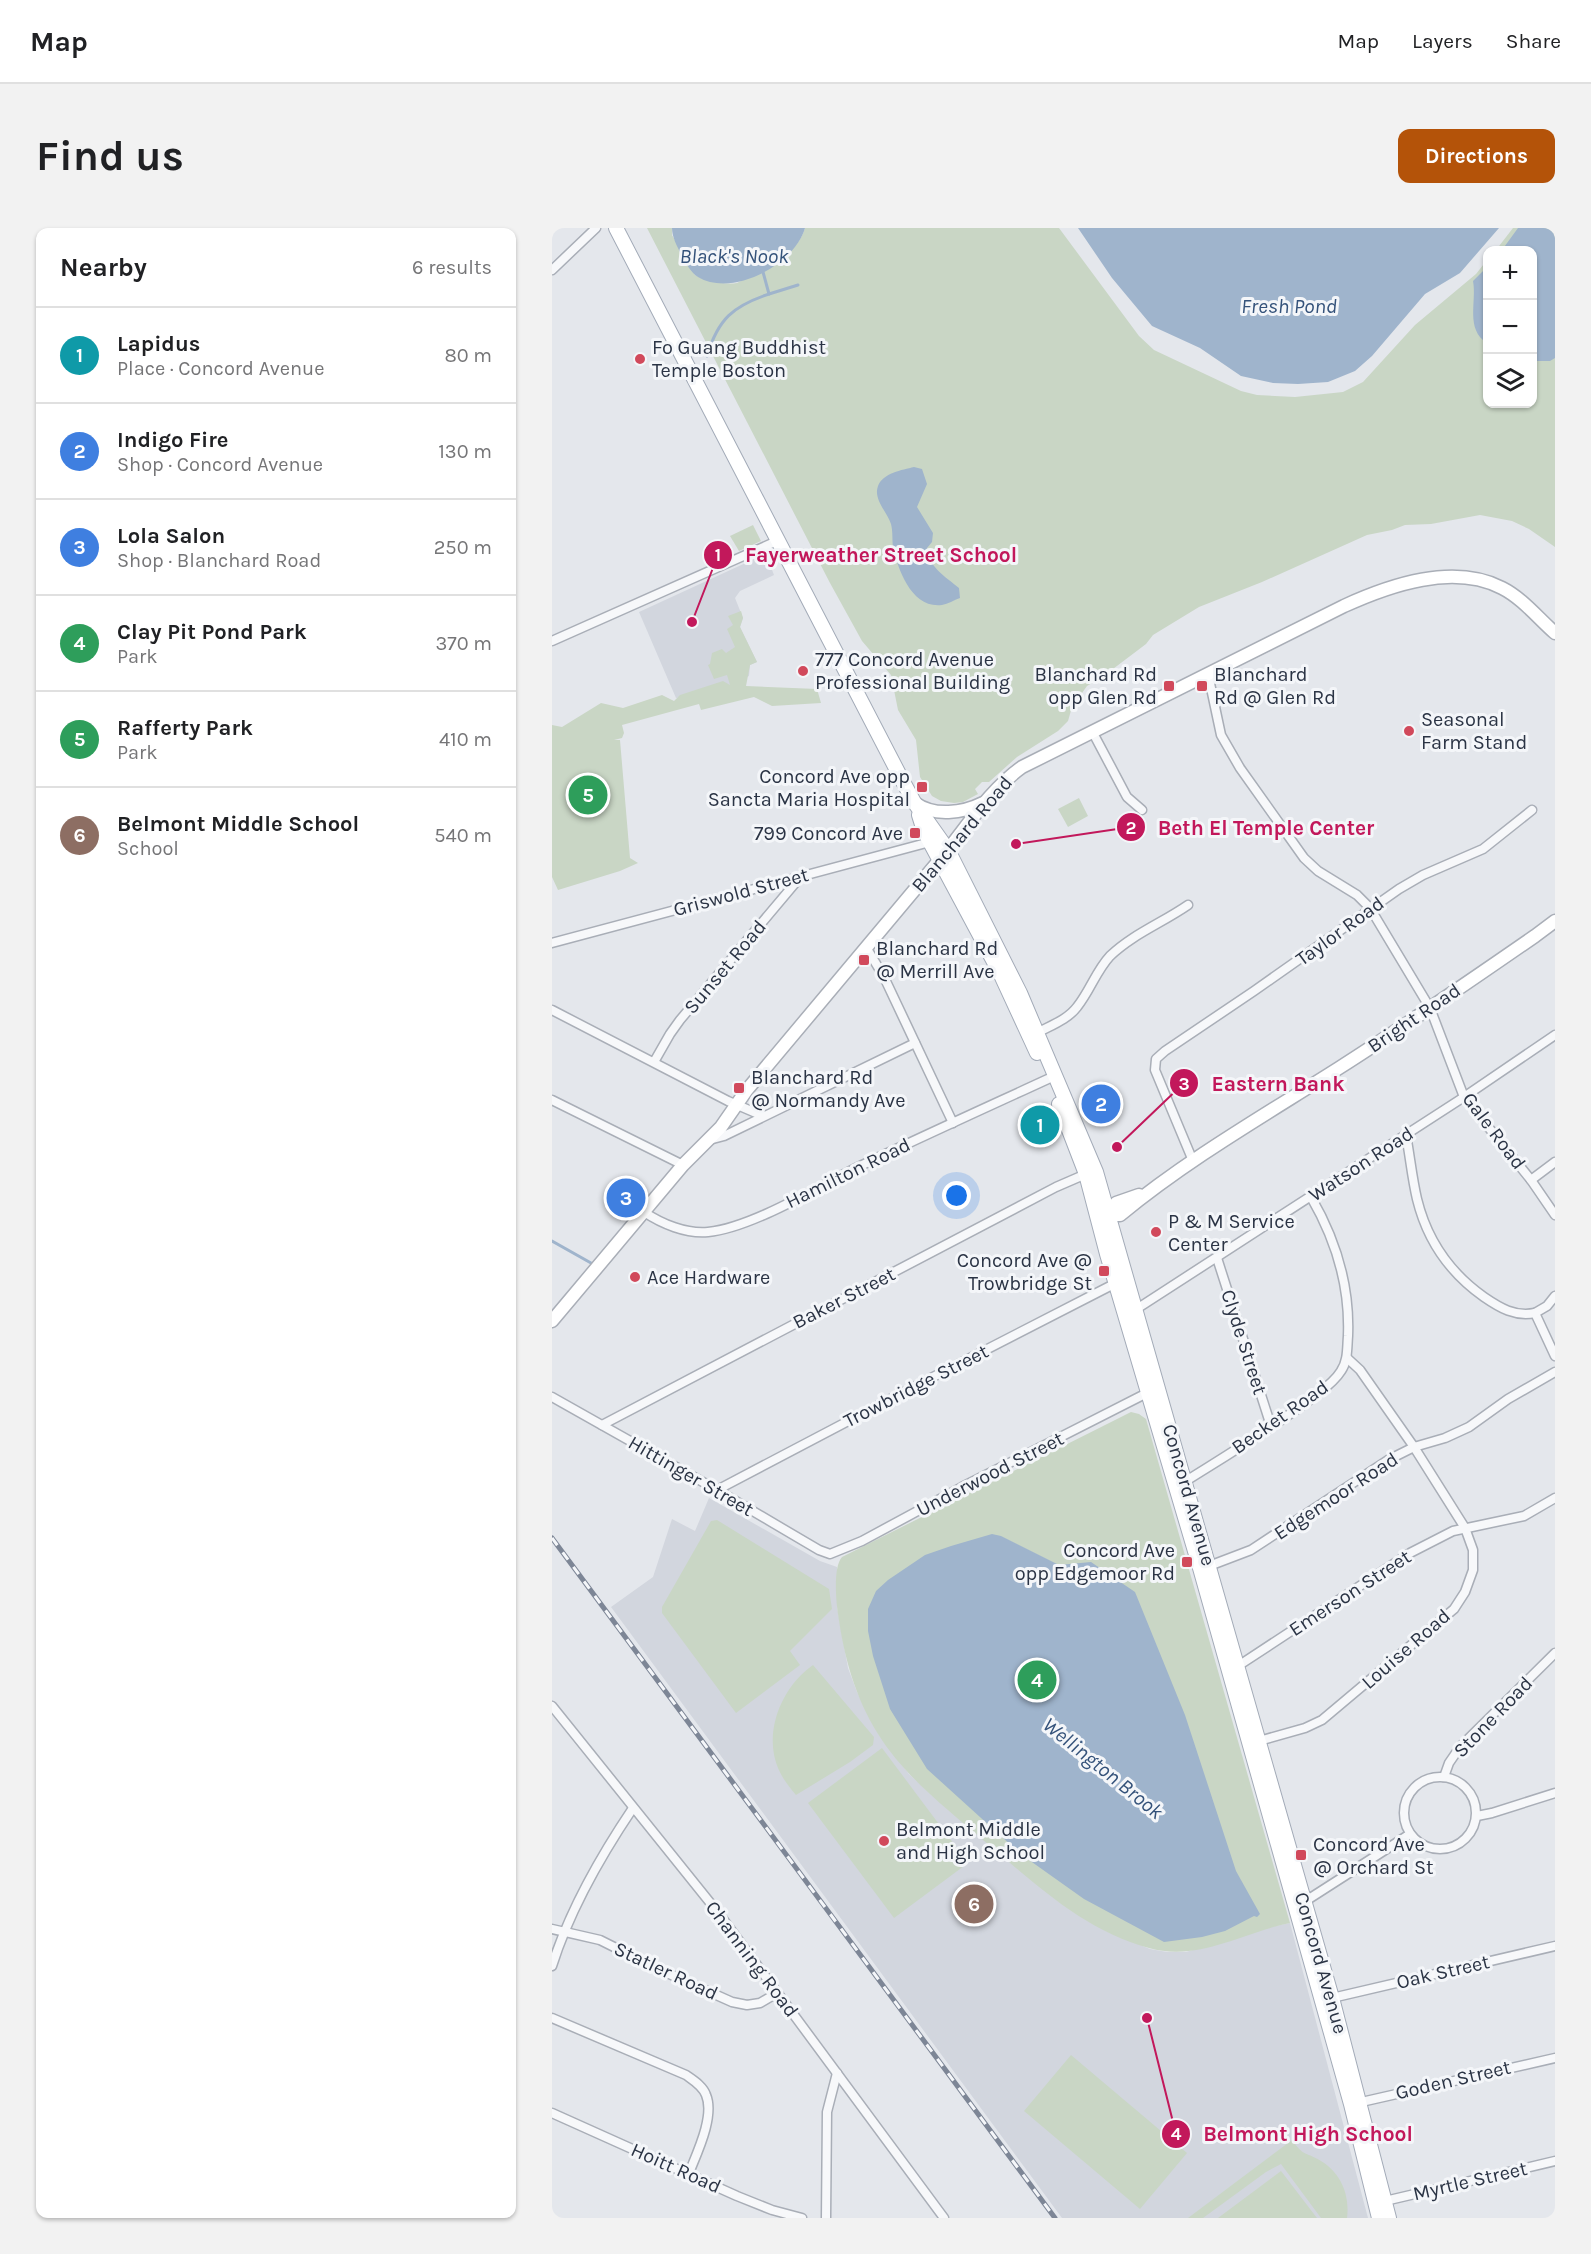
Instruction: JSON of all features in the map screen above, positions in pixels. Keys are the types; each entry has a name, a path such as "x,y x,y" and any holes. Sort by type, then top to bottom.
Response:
{"main road":[{"name":"Concord Avenue","path":"616,228 777,541 1038,1032 1091,1173 1389,2218"},
{"name":"Concord Avenue","path":"914,802 930,842 944,855 1012,997 1091,1173"},
{"name":"Concord Avenue","path":"1254,1743 1332,1998 1379,2218"}],"street":[{"path":"552,270 596,228"},
{"path":"552,641 777,541"},
{"name":"Blanchard Road","path":"552,1321 683,1165 721,1127 736,1105 944,855 984,802 1003,782 1022,767 1369,595 1393,586 1446,577 1485,581 1503,588 1555,633"},
{"name":"Gale Road","path":"1208,674 1221,735 1240,768 1304,858 1318,871 1357,895 1370,909 1430,1008 1464,1097 1532,1180 1555,1215"},
{"path":"1092,731 1127,797 1142,810"},
{"path":"914,802 923,809 933,812 963,811 984,802"},
{"name":"Taylor Road","path":"1193,1161 1155,1070 1156,1059 1165,1050 1254,992 1370,909 1423,875 1483,849 1532,810"},
{"name":"Griswold Street","path":"552,943 930,842"},
{"name":"Sunset Road","path":"654,1062 680,1020 802,875"},
{"path":"1038,1032 1067,1016 1077,1007 1099,969 1116,951 1146,928 1188,906"},
{"name":"Bright Road","path":"1103,1217 1116,1203 1149,1191 1430,1008 1555,921"},
{"path":"866,947 884,977 953,1123"},
{"path":"552,1010 736,1105 763,1116"},
{"name":"Watson Road","path":"1131,1313 1464,1097 1555,1035"},
{"path":"707,1141 724,1136 915,1043"},
{"name":"Hamilton Road","path":"644,1212 666,1224 689,1231 709,1232 729,1228 759,1216 1048,1079"},
{"path":"552,1100 683,1165"},
{"path":"1406,1135 1417,1199 1429,1233 1445,1260 1464,1283 1510,1313 1523,1316 1535,1313 1547,1306 1555,1296"},
{"path":"1532,1180 1555,1162"},
{"name":"Baker Street","path":"602,1425 1056,1187 1091,1173"},
{"path":"1311,1197 1328,1230 1345,1284 1349,1313 1347,1358"},
{"name":"Clyde Street","path":"1217,1258 1271,1426"},
{"name":"Trowbridge Street","path":"717,1490 1120,1280"},
{"path":"1535,1313 1555,1356"},
{"name":"Becket Road","path":"1181,1484 1271,1426 1330,1384 1341,1371 1347,1358"},
{"name":"Louise Road","path":"1254,1743 1305,1728 1322,1720 1454,1609 1465,1592 1473,1570 1473,1550 1465,1528 1414,1447 1360,1370 1347,1358"},
{"name":"Edgemoor Road","path":"1205,1567 1251,1550 1354,1480 1414,1447 1445,1438 1469,1427 1508,1399 1555,1372"},
{"name":"Underwood Street","path":"831,1554 862,1541 962,1486 1153,1391"},
{"name":"Hittinger Street","path":"552,1397 819,1550 831,1554"},
{"name":"Emerson Street","path":"1234,1669 1410,1553 1447,1534 1465,1528 1497,1524 1524,1516 1555,1498"},
{"name":"Stone Road","path":"1410,1834 1404,1816 1408,1796 1421,1782 1444,1777 1449,1763 1460,1747 1555,1653"},
{"name":"Channing Road","path":"552,1706 720,1915 944,2218"},
{"path":"1304,1902 1410,1834 1429,1848 1443,1850 1454,1847 1470,1834 1477,1816 1476,1806 1468,1790 1462,1784 1444,1777"},
{"path":"1477,1816 1555,1792"},
{"path":"552,1966 563,1932 598,1863 633,1808"},
{"name":"Statler Road","path":"552,1929 600,1940 732,2002 747,2005 760,2003 777,1993"},
{"name":"Oak Street","path":"1332,1998 1555,1946"},
{"path":"552,2018 686,2075 698,2083 706,2095 708,2111 705,2131 689,2173"},
{"name":"Goden Street","path":"1355,2103 1555,2058"},
{"path":"826,2218 827,2112 837,2073"},
{"name":"Hoitt Road","path":"552,2113 772,2211 802,2218"},
{"name":"Myrtle Street","path":"1385,2201 1555,2162"}],"shaded area":[{"path":"763,555 767,557 774,575 740,591 735,598 743,618 740,627 757,662 750,665 749,676 721,690 676,698 639,612"},
{"name":"Belmont Middle and High School","path":"709,1498 820,1561 837,1567 837,1607 848,1668 857,1692 879,1735 909,1774 1058,1901 1106,1931 1150,1949 1167,1952 1186,1952 1290,1923 1368,2218 1062,2218 611,1607 653,1577 672,1519 695,1531"}],"green space":[{"path":"647,228 672,228 672,235 695,275 715,282 737,283 784,256 797,244 805,228 1059,228 1139,336 1154,350 1241,391 1257,395 1295,397 1343,392 1363,382 1415,325 1476,274 1483,265 1483,408 1537,408 1537,246 1499,246 1513,228 1555,228 1555,547 1529,529 1512,521 1480,515 1431,524 1405,525 1367,535 1262,582 1199,607 1153,635 1146,644 1087,686 1072,707 1068,721 1058,731 1017,757 989,782 982,782 975,789 978,794 963,802 954,803 941,801 932,796 920,777 916,740 898,710 891,675 862,641"},
{"path":"753,525 761,541 739,551 730,536"},
{"path":"741,611 743,618 740,627 757,662 750,665 746,686 817,689 821,703 772,706 754,697 701,710 699,704 622,725 624,733 622,738 614,740 620,740 630,858 638,863 620,871 558,890 552,877 552,725 562,727 601,703 623,708 662,695 674,701 680,695 723,681 730,685 727,675 714,679 708,665 712,653 722,649 726,653 735,647 727,629 733,625 728,616"},
{"path":"1079,798 1088,816 1068,827 1058,809"},
{"path":"1131,1412 1146,1419 1290,1923 1203,1949 1167,1951 1149,1948 1103,1930 1040,1888 913,1778 889,1750 863,1706 847,1661 837,1608 836,1576 842,1557"},
{"path":"717,1520 829,1589 832,1609 790,1651 800,1665 736,1713 662,1613 662,1607 711,1521"},
{"path":"813,1665 874,1737 873,1745 796,1795 784,1779 776,1761 773,1730 783,1700 791,1687"},
{"path":"882,1748 968,1863 894,1918 808,1803"},
{"path":"1071,2055 1187,2153 1140,2209 1024,2111"},
{"path":"1292,2140 1303,2152 1328,2166 1339,2178 1347,2201 1347,2218 1321,2218 1281,2164 1266,2172 1203,2218 1188,2218"},
{"path":"1281,2171 1317,2218 1218,2218"}],"water":[{"name":"Black's Nook","path":"672,228 805,228 789,254 776,265 745,280 728,283 712,282 693,273 676,245"},
{"name":"Fresh Pond","path":"1078,228 1499,228 1460,273 1425,294 1372,356 1355,371 1328,382 1273,383 1241,376 1200,348 1152,326 1112,278"},
{"path":"1518,228 1555,228 1555,358 1550,361 1537,361 1537,246 1505,246"},
{"path":"1483,271 1483,340 1474,323 1473,281"},
{"path":"914,467 922,469 927,484 917,507 933,533 932,542 927,548 928,555 938,571 959,588 960,598 942,605 931,605 922,601 908,586 895,556 891,524 877,496 878,486 884,478"},
{"path":"992,1534 1001,1536 1059,1565 1091,1562 1135,1592 1185,1715 1236,1871 1260,1914 1257,1917 1254,1916 1225,1931 1202,1937 1164,1942 1084,1899 1022,1855 927,1769 890,1709 873,1656 868,1631 868,1609 876,1591 925,1555"}],"waterway":[{"path":"707,356 722,323 736,309 769,294 763,272"},
{"path":"769,294 798,285"},
{"name":"Wellington Brook","path":"552,1241 591,1263"}],"railway":[{"path":"552,1538 1055,2218"}],"place":[{"name":"Fo Guang Buddhist Temple Boston","path":"640,359"},
{"name":"Fayerweather Street School","path":"692,622"},
{"name":"777 Concord Avenue Professional Building","path":"803,671"},
{"name":"Blanchard Rd opp Glen Rd","path":"1169,686"},
{"name":"Blanchard Rd @ Glen Rd","path":"1202,686"},
{"name":"Seasonal Farm Stand","path":"1409,731"},
{"name":"Concord Ave opp Sancta Maria Hospital","path":"922,787"},
{"name":"Rafferty Park","path":"588,795"},
{"name":"799 Concord Ave","path":"915,833"},
{"name":"Beth El Temple Center","path":"1016,844"},
{"name":"Blanchard Rd @ Merrill Ave","path":"864,960"},
{"name":"Blanchard Rd @ Normandy Ave","path":"739,1088"},
{"name":"Indigo Fire","path":"1101,1104"},
{"name":"Lapidus","path":"1040,1125"},
{"name":"Eastern Bank","path":"1117,1147"},
{"name":"Lola Salon","path":"626,1198"},
{"name":"P & M Service Center","path":"1156,1232"},
{"name":"Concord Ave @ Trowbridge St","path":"1104,1271"},
{"name":"Ace Hardware","path":"635,1277"},
{"name":"Concord Ave opp Edgemoor Rd","path":"1187,1562"},
{"name":"Clay Pit Pond Park","path":"1037,1680"},
{"name":"Belmont Middle and High School","path":"884,1841"},
{"name":"Concord Ave @ Orchard St","path":"1301,1855"},
{"name":"Belmont Middle School","path":"974,1904"},
{"name":"Belmont High School","path":"1147,2018"}]}
